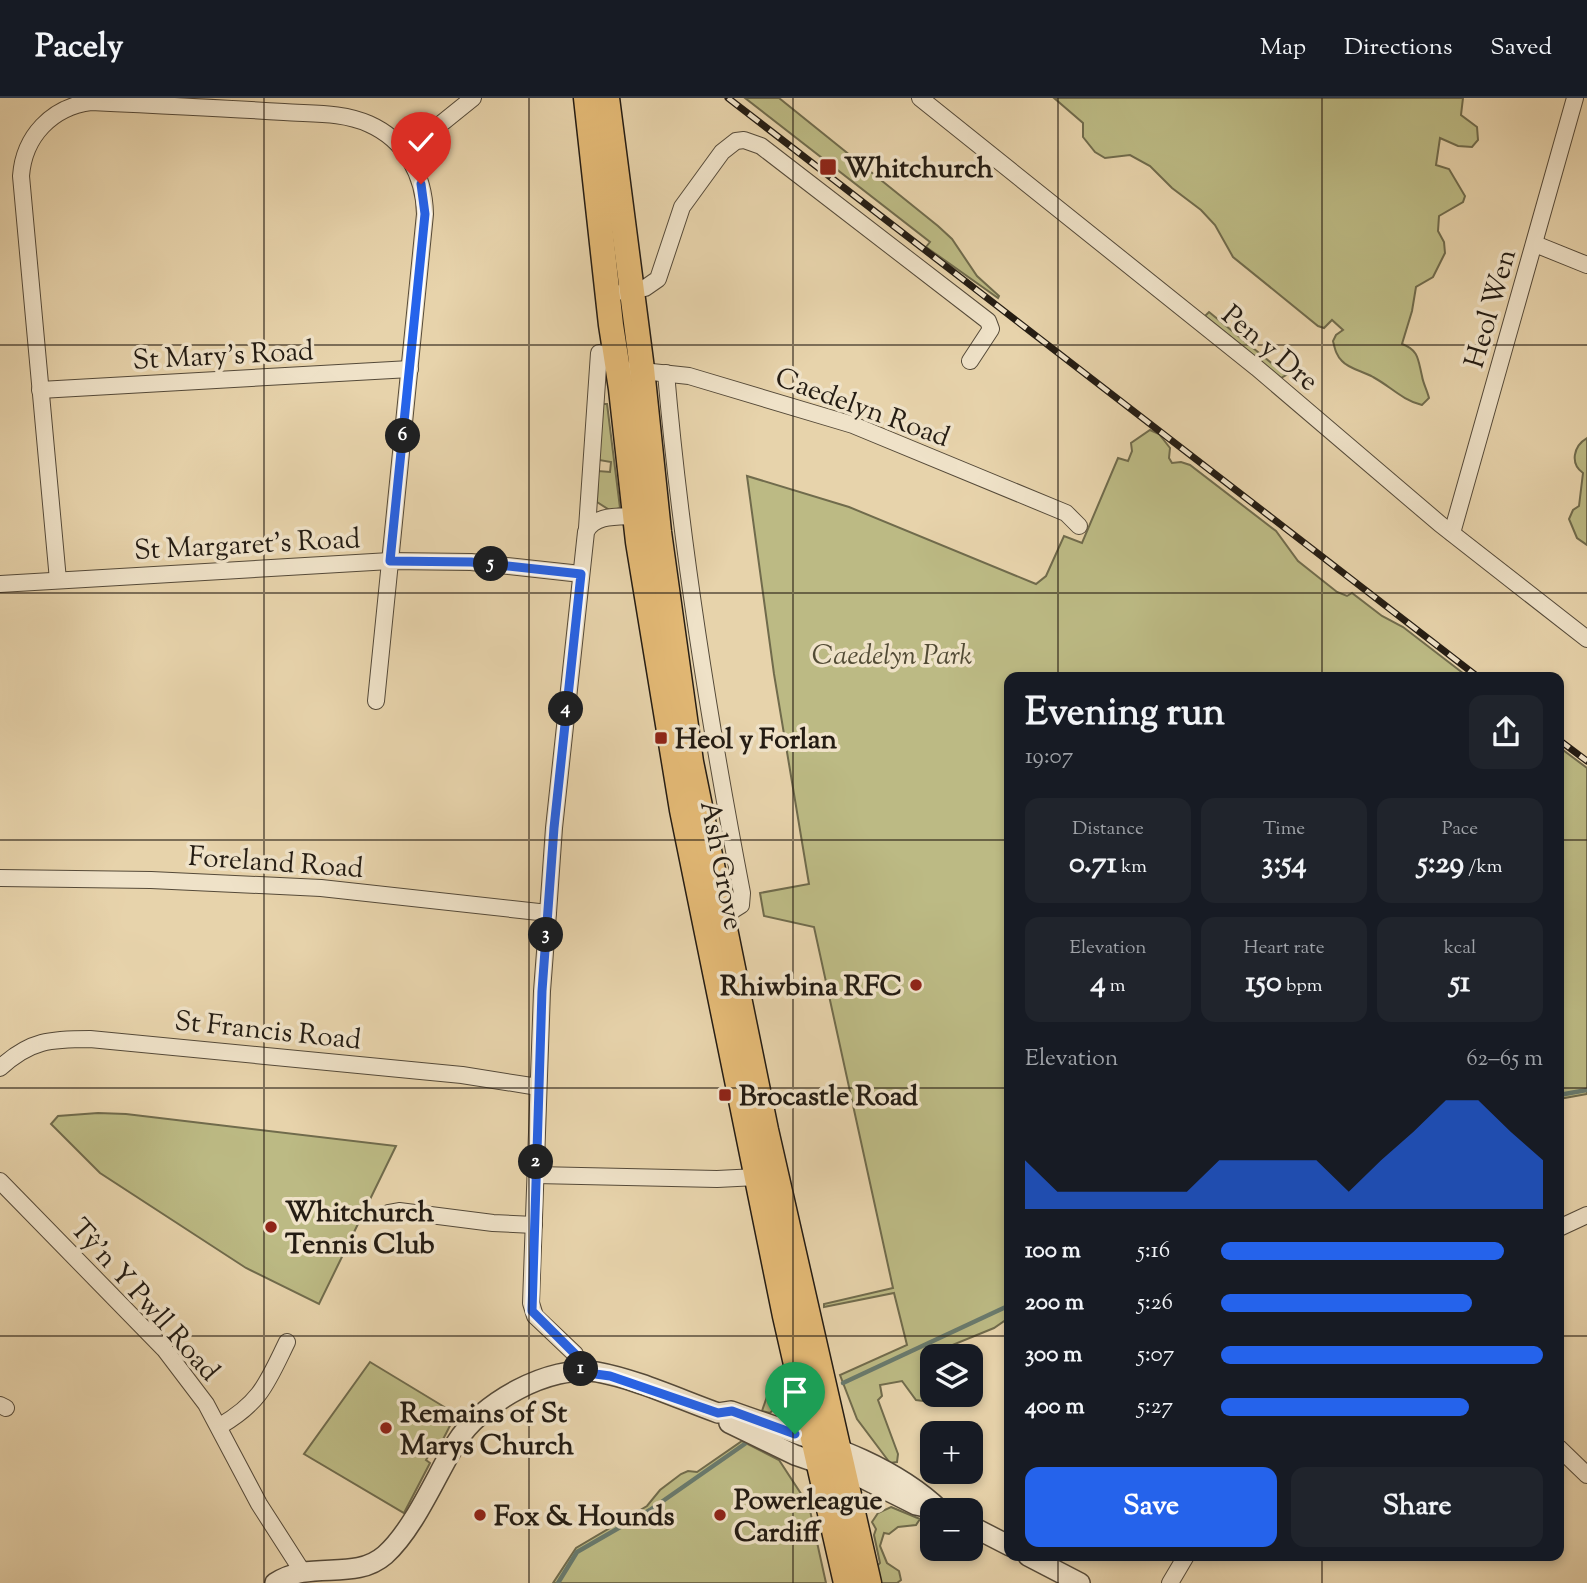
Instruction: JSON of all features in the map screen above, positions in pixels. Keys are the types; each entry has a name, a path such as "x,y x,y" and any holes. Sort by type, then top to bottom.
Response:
{"highway":[{"path":"586,98 619,293"},
{"path":"607,98 619,293"},
{"name":"Ash Grove","path":"619,293 659,533 691,762 829,1457"},
{"name":"Ash Grove","path":"630,370 636,516 649,614 682,810 785,1316 829,1457"},
{"path":"829,1457 846,1583"},
{"path":"829,1457 869,1583"}],"street":[{"path":"406,152 473,98"},
{"name":"Pen y Dre","path":"920,98 1257,368 1452,533 1587,639"},
{"name":"Heol Wen","path":"1452,533 1575,98"},
{"path":"58,580 21,176 22,165 32,140 50,117 78,104 91,102 344,116 370,124 396,141 406,152 421,184 425,214 376,701"},
{"path":"619,293 648,288 659,279 686,199 729,145 744,140 761,146 988,321 991,329 970,361"},
{"path":"1535,244 1587,265"},
{"path":"581,1372 575,1354 532,1311 538,1087 548,914 587,528 599,353"},
{"name":"St Mary's Road","path":"40,390 410,369"},
{"name":"Caedelyn Road","path":"630,370 698,379 853,425 1066,513 1079,526"},
{"name":"Ash Grove","path":"666,373 694,612 743,898 736,909 722,913"},
{"path":"587,528 598,520 636,516"},
{"name":"St Margaret's Road","path":"0,584 390,561 471,562 581,574"},
{"name":"Foreland Road","path":"0,878 151,880 321,888 548,914"},
{"name":"St Francis Road","path":"0,1068 28,1046 50,1041 90,1039 462,1075 538,1087"},
{"path":"536,1175 717,1179 757,1177"},
{"name":"Tŷ'n Y Pwll Road","path":"2,1186 164,1350 197,1391 220,1426 259,1504 302,1571"},
{"path":"388,1213 399,1211 475,1222 534,1225"},
{"path":"1564,1226 1587,1215"},
{"path":"220,1426 243,1412 259,1397 287,1342"},
{"path":"275,1583 302,1571 353,1576 378,1561 396,1543 461,1434 478,1416 512,1393 536,1382 581,1372 610,1376 718,1413 727,1422 794,1455 857,1457 928,1498"},
{"path":"1564,1453 1587,1475"},
{"path":"983,1532 1004,1543"},
{"path":"1038,1561 1080,1583"},
{"path":"1170,1583 1183,1561"}],"green space":[{"path":"745,98 779,98 938,226 952,239 977,276 999,296 998,298 926,247 930,242"},
{"path":"1054,98 1463,98 1461,115 1477,127 1478,140 1472,147 1458,146 1440,138 1436,165 1449,169 1465,196 1463,202 1439,216 1438,231 1444,242 1445,253 1433,277 1416,287 1402,344 1412,349 1417,356 1429,398 1422,405 1415,403 1373,377 1345,364 1337,354 1333,341 1343,330 1332,320 1324,328 1318,326 1233,257 1215,225 1150,166 1130,155 1105,158 1095,152 1083,137 1083,123"},
{"path":"1209,312 1286,375 1281,378 1205,316"},
{"path":"602,404 607,404 620,508 611,511 597,502 598,471 610,472 611,462 599,460"},
{"name":"Caedelyn Park","path":"1150,430 1159,434 1170,448 1169,458 1172,463 1190,465 1276,531 1298,561 1337,592 1347,596 1352,593 1382,616 1403,627 1462,672 1004,672 1004,1321 955,1344 920,1344 920,1401 916,1400 902,1381 880,1385 882,1396 878,1400 898,1454 897,1462 890,1463 857,1419 840,1375 907,1345 894,1293 824,1307 824,1304 893,1288 814,927 764,916 760,893 809,884 774,674 747,476 849,507 1036,584 1046,576 1064,536 1082,543 1118,458 1128,461 1132,451 1131,443"},
{"path":"1587,438 1587,545 1577,538 1569,519 1573,510 1579,506 1583,473 1576,465 1576,450"},
{"path":"1564,751 1587,768 1587,1094 1564,1098"},
{"name":"Whitchurch Tennis Club","path":"98,1113 396,1146 319,1304 246,1268 100,1173 51,1124 58,1116"},
{"path":"370,1362 456,1414 437,1451 433,1449 426,1460 430,1463 404,1513 304,1454"},
{"path":"782,1373 787,1396 770,1413 762,1411 774,1376"},
{"name":"Powerleague Cardiff","path":"742,1441 779,1460 809,1506 826,1583 553,1583 576,1548 647,1506 660,1490 681,1474 688,1471 697,1472"},
{"path":"891,1507 920,1519 916,1525 898,1527 889,1534 884,1533 880,1546 887,1563 899,1571 901,1580 897,1583 877,1583 875,1568 880,1563 874,1535 876,1529 872,1522 878,1513"}],"waterway":[{"path":"1564,1094 1587,1090"},
{"path":"843,1383 1004,1308"},
{"path":"558,1583 577,1552 650,1510 746,1443"}],"railway":[{"path":"728,98 1472,672"},
{"path":"1564,744 1587,761"}],"place":[{"name":"Whitchurch","path":"828,167"},
{"name":"Heol y Forlan","path":"661,738"},
{"name":"Rhiwbina RFC","path":"916,985"},
{"name":"Brocastle Road","path":"725,1095"},
{"name":"Whitchurch Tennis Club","path":"271,1227"},
{"name":"Remains of St Marys Church","path":"386,1428"},
{"name":"Fox & Hounds","path":"480,1515"},
{"name":"Powerleague Cardiff","path":"720,1515"}],"route":[{"path":"421,184 425,214 390,561 443,560 581,574 554,828 542,991 532,1311 575,1354 581,1372 597,1372 718,1413 732,1411 795,1434"}]}
